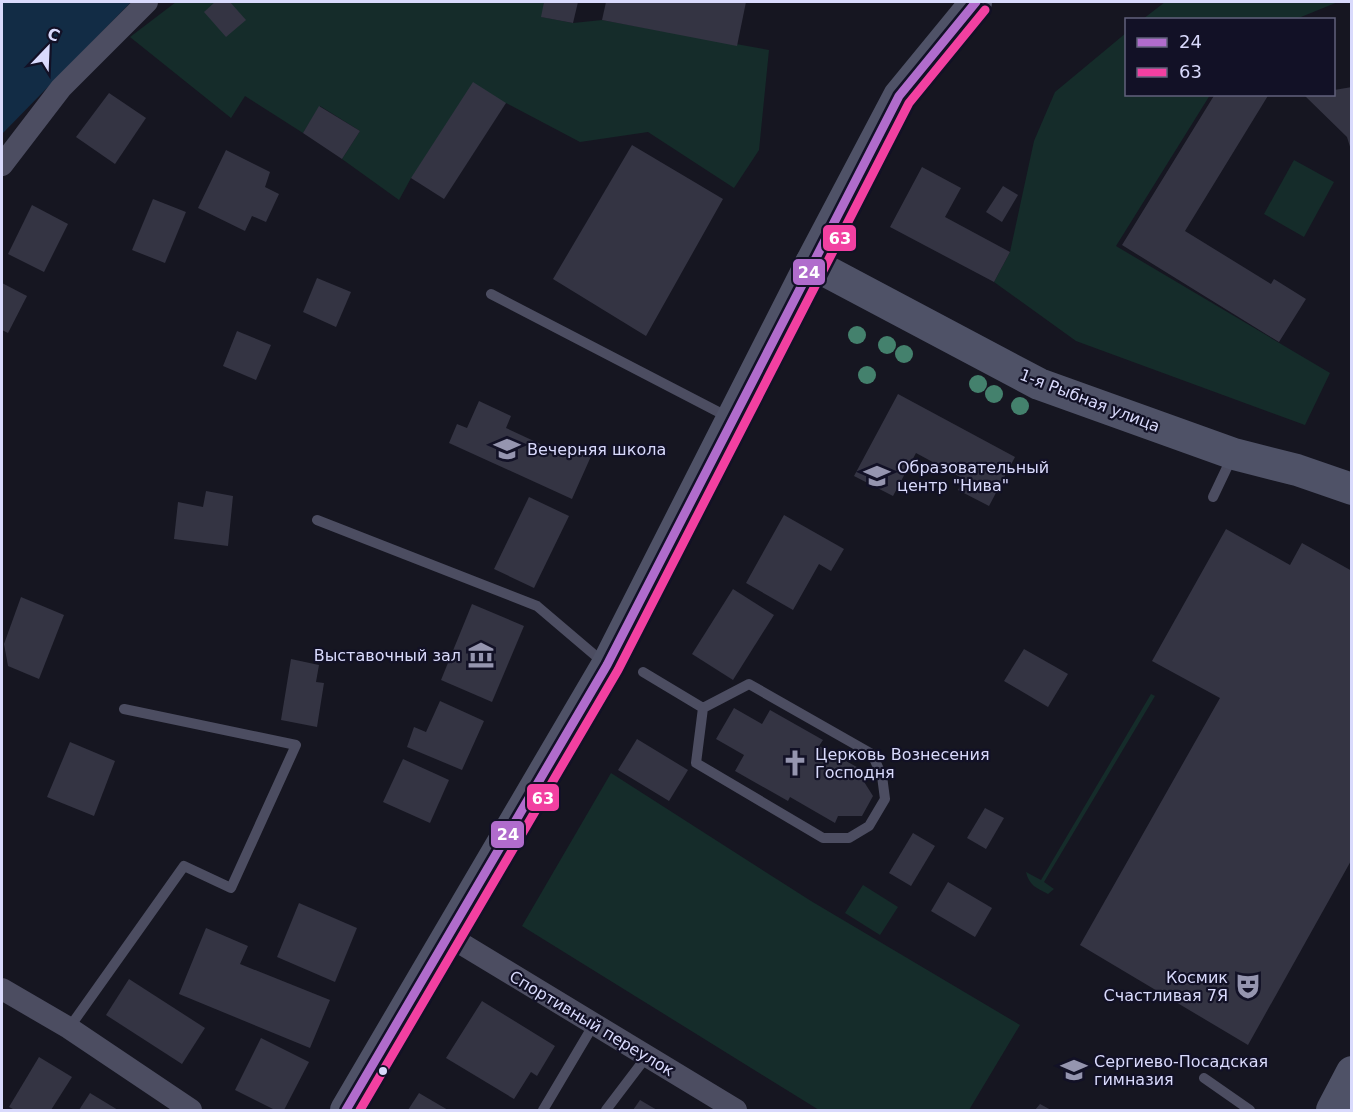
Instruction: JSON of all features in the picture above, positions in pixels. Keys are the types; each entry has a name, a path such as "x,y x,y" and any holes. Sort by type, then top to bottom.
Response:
{"main road":[{"path":"346,1110 607,665 811,263 899,96 976,2"},
{"name":"1-я Рыбная улица","path":"811,263 1039,384 1234,454 1297,470 1352,489"},
{"path":"1332,1110 1350,1078"}],"street":[{"path":"2,165 61,88 147,2"},
{"name":"Спортивный переулок","path":"447,935 736,1110"},
{"path":"2,989 69,1028 190,1110"}],"lane":[{"path":"491,294 733,419"},
{"path":"1213,497 1234,454"},
{"path":"317,520 537,606 573,639 607,665"},
{"path":"644,672 703,708"},
{"path":"749,684 872,754 882,776 885,799 869,826 849,838 823,838 696,763 703,708 749,684"},
{"path":"69,1028 184,866 231,888 296,745 124,709"},
{"path":"543,1110 594,1024"},
{"path":"606,1110 647,1056"},
{"path":"1204,1078 1250,1110"}],"green space":[{"path":"176,2 544,2 542,17 573,23 602,20 769,50 759,150 734,188 648,132 580,142 506,103 411,178 399,200 342,159 360,131 320,106 303,133 245,96 231,118 130,37"},
{"path":"1165,2 1338,2 1298,18 1144,18"},
{"path":"1125,34 1125,96 1209,96 1116,246 1330,373 1305,425 1076,341 994,282 1010,252 1034,141 1055,92"},
{"path":"1294,160 1334,182 1304,237 1264,214"},
{"path":"1151,694 1155,696 1044,882 1054,889 1048,894 1040,890 1031,883 1026,872 1041,880"},
{"path":"611,773 811,901 1020,1025 969,1110 819,1110 522,926"},
{"path":"863,885 898,907 880,935 845,913"}],"water":[{"path":"2,2 131,2 2,134"}],"building":[{"path":"215,2 230,2 246,20 226,37 204,12"},
{"path":"544,2 578,2 573,23 541,17"},
{"path":"606,2 746,2 737,46 602,20"},
{"path":"473,82 506,103 444,199 411,178"},
{"path":"1352,87 1352,150 1347,137 1305,96 1335,96 1335,90"},
{"path":"109,93 146,118 115,164 76,137"},
{"path":"1214,96 1268,96 1185,231 1271,284 1274,279 1306,299 1279,342 1122,245"},
{"path":"319,106 360,131 342,159 303,133"},
{"path":"632,145 723,199 646,336 553,279"},
{"path":"226,150 270,172 265,187 279,194 266,222 252,216 245,231 198,208"},
{"path":"922,167 961,188 945,217 1010,252 994,282 890,227"},
{"path":"1003,186 1018,195 1002,222 986,212"},
{"path":"153,199 186,212 165,263 132,250"},
{"path":"32,205 68,224 44,272 8,254"},
{"path":"317,278 351,292 336,327 303,312"},
{"path":"2,283 27,296 8,333 2,330"},
{"path":"237,331 271,345 256,380 223,366"},
{"path":"898,394 1015,457 989,506 958,490 964,479 916,453 893,496 854,476"},
{"name":"Вечерняя школа","path":"479,401 511,416 506,428 564,455 569,444 592,454 572,499 449,443 457,424 467,428"},
{"path":"206,491 233,496 228,546 174,539 178,502 203,507"},
{"path":"529,497 569,516 534,588 494,569"},
{"path":"784,515 844,549 831,571 819,564 793,610 746,583"},
{"path":"1226,529 1290,565 1302,543 1352,571 1352,859 1248,1045 1080,945 1220,698 1152,661"},
{"path":"733,589 774,615 733,680 692,654"},
{"path":"21,597 64,615 39,679 8,666 4,644"},
{"name":"Выставочный зал","path":"472,604 524,626 492,702 441,680"},
{"path":"1024,649 1068,674 1048,707 1004,681"},
{"path":"291,659 319,665 316,682 324,683 317,727 281,720"},
{"path":"440,701 484,721 462,770 407,747 414,727 426,732"},
{"name":"Церковь Вознесения Господня","path":"734,708 762,724 770,710 823,740 819,746 864,771 861,777 873,796 862,816 838,816 835,823 790,797 788,801 735,771 744,755 716,739"},
{"path":"637,739 688,770 669,801 618,770"},
{"path":"70,742 115,761 94,816 47,797"},
{"path":"403,759 449,780 430,823 383,802"},
{"path":"985,808 1004,818 986,849 967,838"},
{"path":"913,833 935,846 911,886 889,873"},
{"path":"948,882 992,908 975,937 931,911"},
{"path":"299,903 357,928 335,982 277,957"},
{"path":"206,928 248,946 240,964 330,1000 310,1048 179,994"},
{"path":"129,979 205,1028 182,1064 106,1015"},
{"path":"482,1001 555,1046 537,1076 531,1072 514,1099 446,1058"},
{"path":"261,1038 309,1062 284,1110 275,1110 235,1090"},
{"path":"39,1057 72,1077 51,1110 15,1110 9,1107"},
{"path":"90,1093 118,1110 79,1110"},
{"path":"419,1093 448,1110 408,1110"},
{"path":"640,1100 657,1110 633,1110"},
{"path":"1040,1104 1051,1110 1035,1110"}],"transit line":[{"name":"24","path":"346,1110 607,665 899,96 976,2"},
{"name":"63","path":"360,1110 618,670 909,103 985,10"}],"place":[{"name":"Вечерняя школа","path":"507,449"},
{"name":"Образовательный центр \"Нива\"","path":"877,476"},
{"name":"Выставочный зал","path":"481,655"},
{"name":"Церковь Вознесения Господня","path":"795,763"},
{"name":"Космик Счастливая 7Я","path":"1248,986"},
{"name":"Сергиево-Посадская гимназия","path":"1074,1070"}]}
